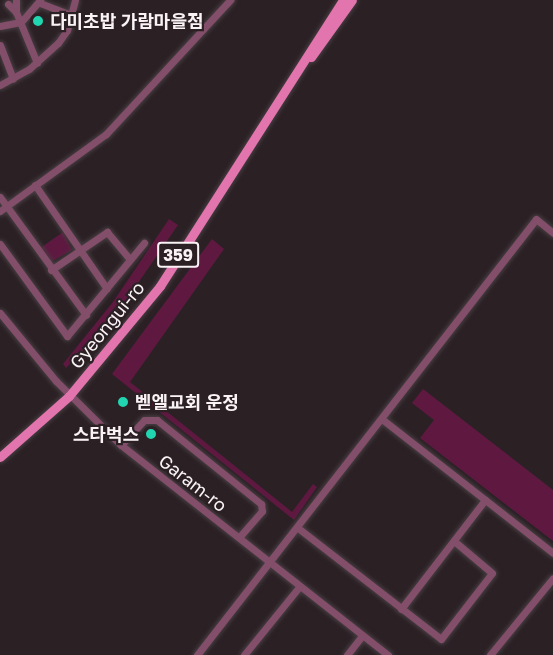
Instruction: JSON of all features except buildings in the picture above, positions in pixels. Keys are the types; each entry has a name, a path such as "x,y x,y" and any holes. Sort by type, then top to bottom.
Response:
{"main road":[{"path":"301,66 321,21 336,0"},
{"name":"Gyeongui-ro","path":"301,66 343,0"},
{"name":"Gyeongui-ro","path":"0,457 69,396 160,286 274,104 352,0"},
{"path":"301,66 357,0"}],"street":[{"path":"4,4 16,0 16,12 37,63"},
{"path":"0,85 37,63 58,43 72,15 75,0"},
{"path":"3,209 119,122 198,31 230,0"},
{"path":"0,26 21,22 40,1 72,15"},
{"path":"4,4 16,12"},
{"path":"0,45 13,79"},
{"path":"35,185 107,289"},
{"path":"0,197 3,209 86,315"},
{"path":"198,655 383,420 536,219 553,233"},
{"path":"51,270 110,232 129,258"},
{"path":"0,244 65,334 70,335 129,258 144,243"},
{"name":"Garam-ro","path":"0,313 69,396 121,445 388,655"},
{"path":"121,445 144,420 157,420 261,504 262,510 239,537"},
{"path":"383,420 553,553"},
{"path":"401,609 484,500"},
{"path":"298,528 441,639 492,573 454,541"},
{"path":"490,655 553,578"},
{"path":"244,655 299,587"},
{"path":"347,655 362,636"}],"shaded area":[{"path":"169,219 178,225 114,318 66,368 63,364 113,302"},
{"path":"63,232 72,250 49,263 39,249"},
{"path":"212,239 224,249 130,382 292,512 313,484 317,487 294,520 112,374"},
{"path":"423,389 553,490 553,541 420,438 434,420 412,403"}],"place":[{"name":"다미초밥 가람마을점","path":"38,21"},
{"name":"벧엘교회 운정","path":"123,402"},
{"name":"스타벅스","path":"151,434"}]}
